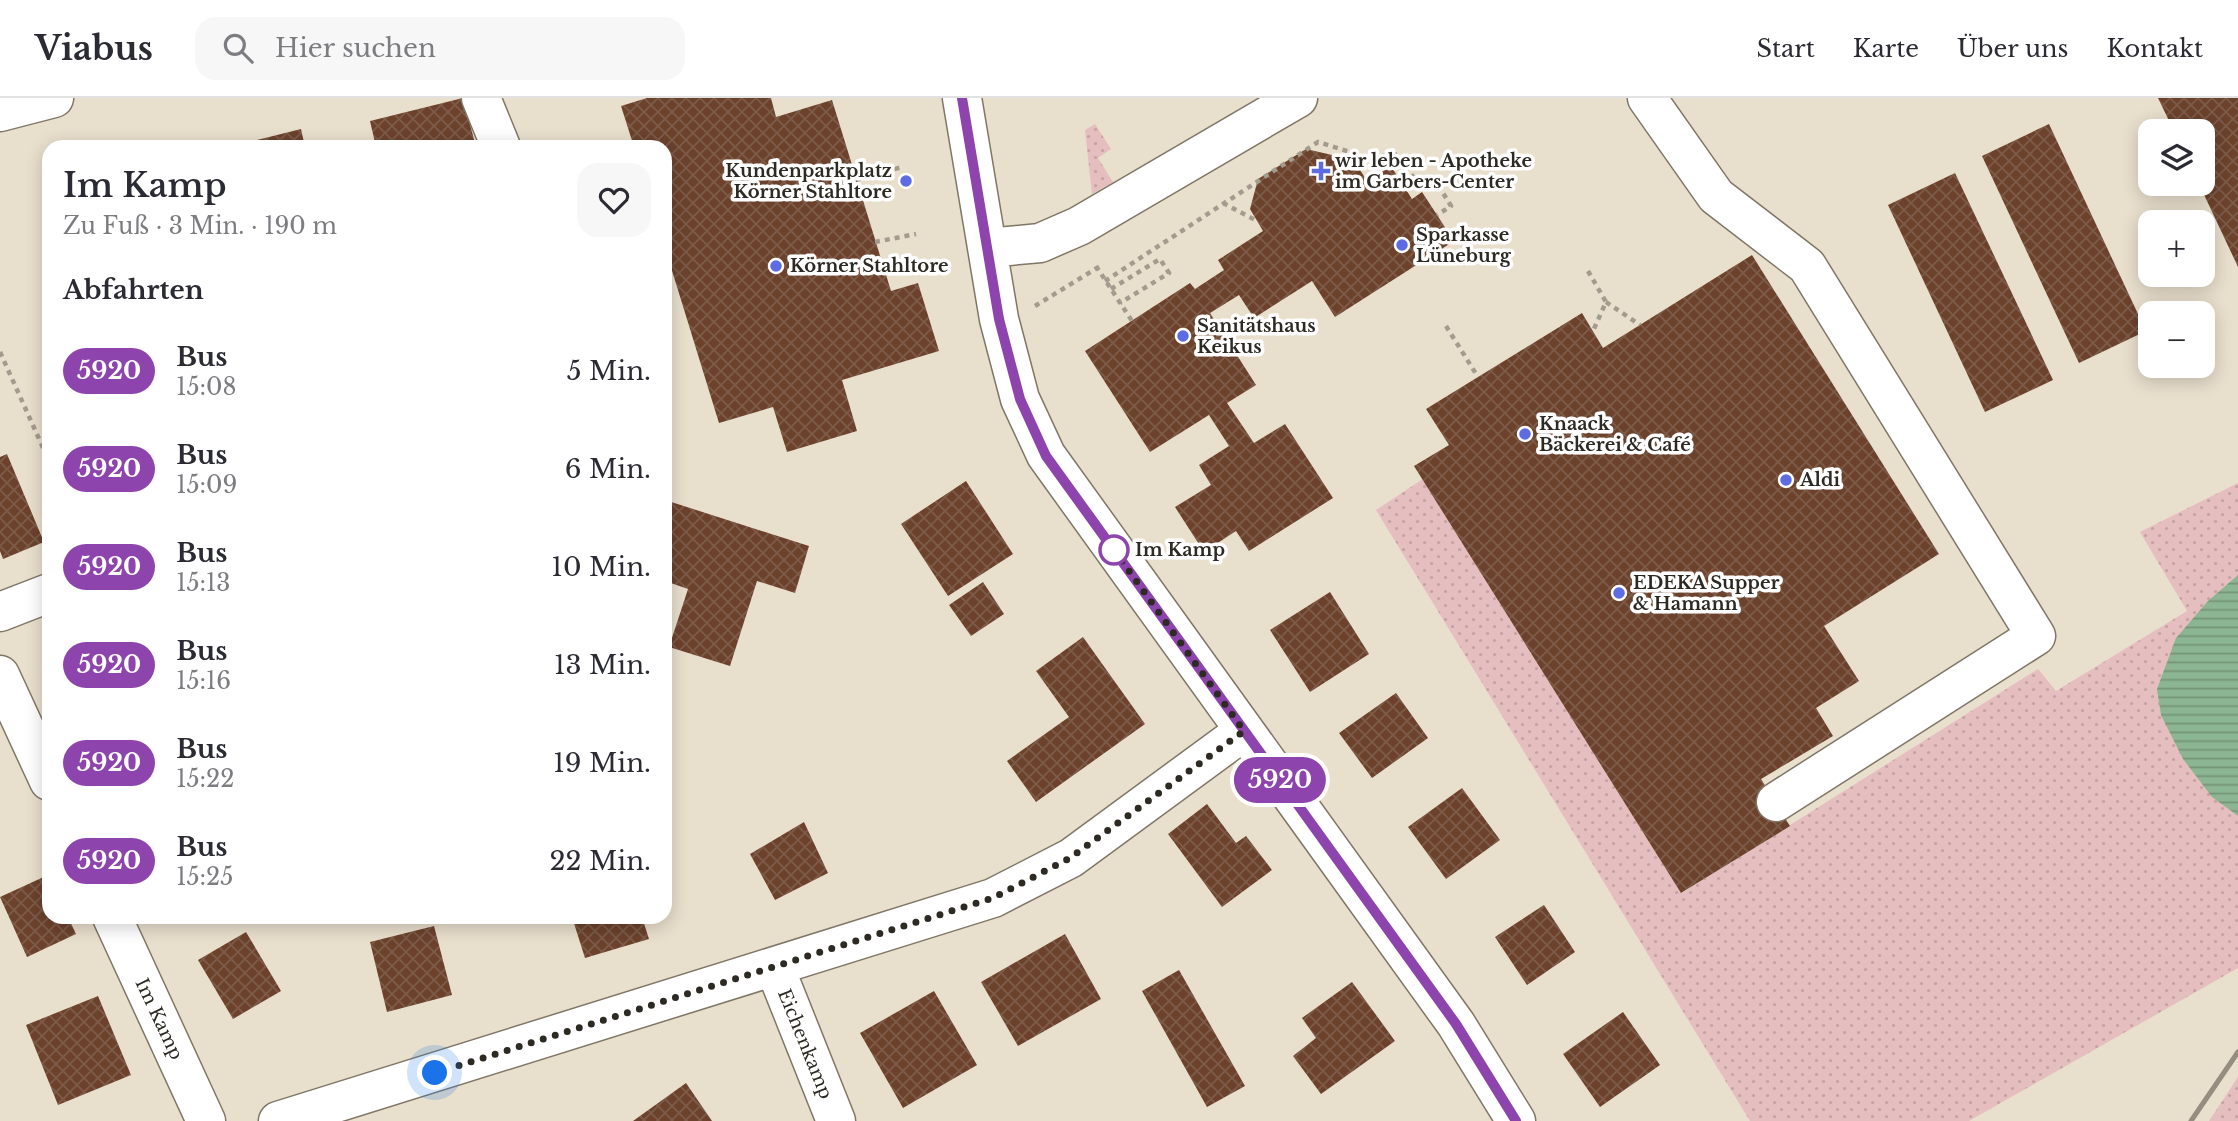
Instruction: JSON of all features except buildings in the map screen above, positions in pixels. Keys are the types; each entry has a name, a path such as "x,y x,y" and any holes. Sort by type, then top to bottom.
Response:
{"street":[{"path":"0,112 54,98"},
{"path":"481,98 498,140"},
{"path":"962,98 999,319 1020,399 1046,456 1456,1024 1516,1121"},
{"path":"987,248 1040,243 1079,226 1298,98"},
{"path":"1647,98 1716,195 1807,266 2036,636 1776,802"},
{"path":"0,612 42,596"},
{"path":"0,675 42,766"},
{"path":"278,1121 993,898 1070,858 1244,731"},
{"name":"Im Kamp","path":"115,924 206,1121"},
{"name":"Eichenkamp","path":"775,968 836,1121"}],"path":[{"path":"1105,281 1318,142 1366,158 1395,154 1419,184 1432,175 1451,206 1437,215"},
{"path":"1331,155 1334,147"},
{"path":"856,180 902,166"},
{"path":"1223,203 1256,221"},
{"path":"875,242 916,234"},
{"path":"1111,289 1160,260 1169,273 1120,303"},
{"path":"999,319 1024,314 1097,268 1132,321"},
{"path":"1588,271 1606,302 1640,325"},
{"path":"1593,331 1606,302"},
{"path":"1446,326 1478,377"},
{"path":"0,352 42,445"}],"shaded area":[{"path":"1095,124 1111,149 1098,158 1113,182 1092,194 1085,130"},
{"path":"1423,479 1682,893 2038,669 2056,691 2187,611 2140,532 2238,483 2238,968 1969,1121 1750,1121 1376,510"},
{"path":"2238,575 2238,816 2212,797 2183,759 2161,715 2157,689 2176,638 2208,601"},
{"path":"2238,1077 2238,1121 2209,1121"}],"railway":[{"path":"2191,1121 2238,1052"}],"bus line":[{"name":"5920","path":"962,98 999,319 1020,399 1046,456 1456,1024 1516,1121"}],"place":[{"name":"wir leben - Apotheke im Garbers-Center","path":"1321,171"},
{"name":"Kundenparkplatz Körner Stahltore","path":"906,181"},
{"name":"Sparkasse Lüneburg","path":"1402,245"},
{"name":"Körner Stahltore","path":"776,266"},
{"name":"Sanitätshaus Keikus","path":"1183,336"},
{"name":"Knaack Bäckerei & Café","path":"1525,434"},
{"name":"Aldi","path":"1786,480"},
{"name":"Im Kamp","path":"1114,550"},
{"name":"EDEKA Supper & Hamann","path":"1619,593"}],"route":[{"path":"435,1073 993,898 1070,858 1244,731 1114,550"}]}
